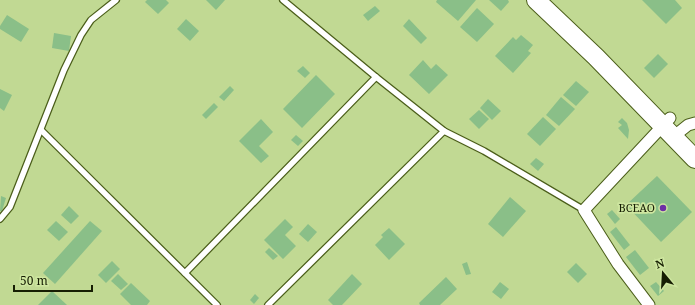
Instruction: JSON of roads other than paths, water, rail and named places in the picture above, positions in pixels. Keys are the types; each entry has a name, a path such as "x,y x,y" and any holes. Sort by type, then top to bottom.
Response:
{"highway":[{"path":"536,0 600,53"},
{"path":"551,0 600,53 695,144"},
{"path":"676,127 695,159"}],"street":[{"path":"649,305 618,264 584,210 676,127"}],"lane":[{"path":"0,218 10,207 42,130 64,70 81,34 91,20 116,0"},
{"path":"283,0 444,131 484,150 584,210"},
{"path":"185,273 376,77"},
{"path":"42,130 217,305"},
{"path":"268,305 444,131"}],"place":[{"name":"BCEAO","path":"663,208"}]}
